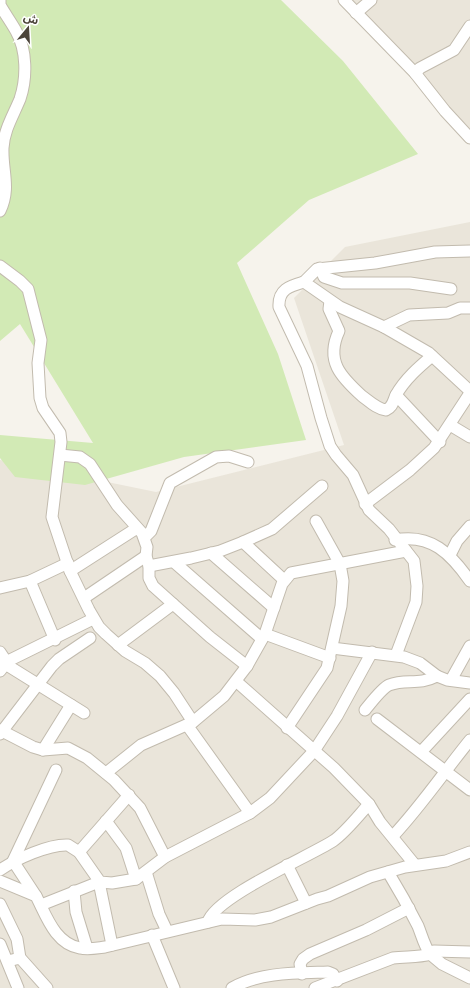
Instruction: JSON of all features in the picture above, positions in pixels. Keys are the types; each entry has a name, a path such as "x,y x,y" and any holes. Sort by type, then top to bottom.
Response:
{"street":[{"path":"0,0 0,5 17,31 23,46 25,71 21,94 4,136 3,149 6,191 0,211"},
{"path":"344,0 468,131"},
{"path":"356,13 371,0"},
{"path":"414,73 420,68 454,50 470,26"},
{"path":"396,655 416,602 417,586 414,561 396,540 389,529 365,504 353,475 336,456 330,446 307,366 280,311 279,300 282,292 290,285 304,282 314,270 320,268 376,263 435,252 470,251"},
{"path":"0,266 28,289 41,340 38,363 40,398 43,408 60,433 60,455 52,514 69,567 93,619 99,627 118,645 145,663 160,676 174,693 190,724 250,813"},
{"path":"320,268 324,277 342,283 410,283 451,289"},
{"path":"304,282 330,301 384,326 432,356 470,392 440,442 410,470 365,504"},
{"path":"330,301 329,310 340,331 335,342 334,352 338,370 342,377 369,401 382,410 390,408 396,395 408,378 432,356"},
{"path":"384,326 408,315 442,314 460,308 470,308"},
{"path":"396,395 440,442"},
{"path":"450,425 470,437"},
{"path":"60,455 80,457 90,464 117,505 145,537 149,578 153,586 210,637 247,666"},
{"path":"145,537 151,530 170,483 202,464 220,456 234,457 248,462"},
{"path":"84,598 148,561 174,562 211,554 272,529 322,486"},
{"path":"287,728 322,677 331,653 343,594 340,564 316,521"},
{"path":"450,555 457,541 470,526"},
{"path":"0,588 30,581 69,567 137,528"},
{"path":"396,540 408,538 418,539 450,555 470,581"},
{"path":"243,542 284,580"},
{"path":"106,773 141,745 190,724 214,707 237,682 264,637 284,580 291,573 406,551"},
{"path":"211,554 274,608"},
{"path":"174,562 264,637 331,653 372,652 396,655 415,660 437,676 470,683"},
{"path":"30,581 55,640"},
{"path":"118,645 173,604"},
{"path":"0,671 8,661 55,640 93,619"},
{"path":"90,638 59,659 37,684 1,732 28,746 43,750 64,748 72,750 106,773 129,795 145,816 165,857"},
{"path":"451,680 470,646"},
{"path":"0,652 8,661 10,667 84,713"},
{"path":"0,881 38,900 74,892 99,882 112,883 136,879 165,857 250,813 270,798 314,751 337,716 372,652"},
{"path":"365,710 387,685 408,682 425,682 437,676"},
{"path":"237,682 287,728 334,768 369,804 380,822 415,865"},
{"path":"421,752 470,699"},
{"path":"43,750 72,705"},
{"path":"377,719 470,790"},
{"path":"392,836 424,801 445,770 470,740"},
{"path":"13,861 56,770"},
{"path":"79,852 129,795"},
{"path":"208,922 213,912 287,865 334,841 369,804"},
{"path":"106,821 126,848 136,879"},
{"path":"0,870 13,861 49,848 63,845 72,846 79,852 99,882 112,945"},
{"path":"13,861 38,900 52,928 61,938 77,947 87,948 112,945 208,922 227,919 259,920 328,896 363,880 415,865 446,861 470,852"},
{"path":"287,865 306,903"},
{"path":"146,872 166,931"},
{"path":"388,872 409,908 420,932 421,938 430,954 442,964 470,978"},
{"path":"74,892 76,912 87,948"},
{"path":"0,904 17,939 20,958 47,988"},
{"path":"302,974 300,964 303,959 310,954 366,930 409,908"},
{"path":"152,935 174,988"},
{"path":"0,944 18,988"},
{"path":"315,988 337,981 393,958 424,956 434,952 470,952"},
{"path":"8,961 20,958"},
{"path":"232,988 255,979 280,975 328,972 333,974 337,981"}],"shaded area":[{"path":"339,0 470,0 470,129"},
{"path":"470,222 470,988 0,988 0,460 156,492 344,445 294,298 345,247"}],"green space":[{"path":"0,0 281,0 343,61 418,154 309,200 237,263 278,354 306,440 184,457 85,485 15,477 0,458 0,435 93,443 20,324 0,341"}]}
